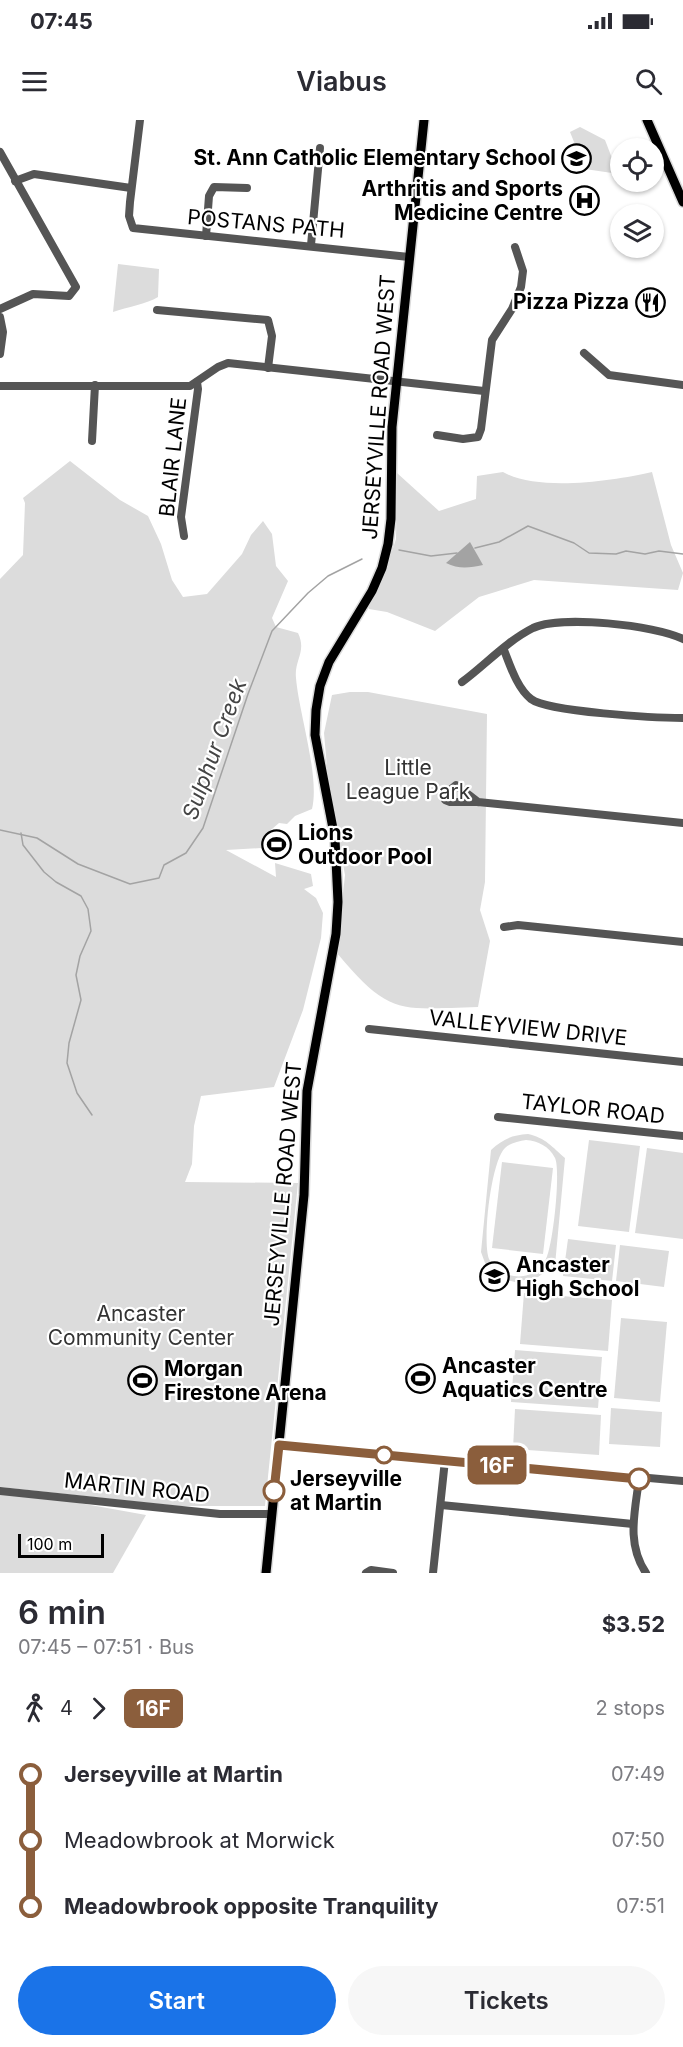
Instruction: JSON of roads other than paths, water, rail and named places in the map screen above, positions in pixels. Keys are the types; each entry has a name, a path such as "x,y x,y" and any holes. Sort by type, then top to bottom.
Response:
{"main road":[{"name":"JERSEYVILLE ROAD WEST","path":"266,1573 304,1186 307,1091 332,969 338,902 334,839 315,735 316,710 320,686 329,662 372,591 382,568 388,544 391,519 392,428 424,120"},
{"path":"647,120 683,202"}],"street":[{"path":"15,181 34,174 131,188 140,120"},
{"path":"311,245 320,148"},
{"path":"0,152 76,287 69,296 33,294 0,309"},
{"path":"206,236 210,196 214,187 246,188"},
{"name":"POSTANS PATH","path":"131,188 129,216 133,228 409,257"},
{"path":"437,435 463,440 478,437 481,429 492,340 512,309 521,287 524,271 515,247"},
{"path":"158,310 268,320 272,336 268,368"},
{"path":"0,317 3,332 0,354"},
{"path":"584,352 609,375 683,385"},
{"path":"0,386 190,386 228,363 484,391"},
{"name":"BLAIR LANE","path":"184,536 181,517 198,389 197,382"},
{"path":"92,441 95,385"},
{"path":"462,682 532,629 550,622 603,624 669,633 683,639"},
{"path":"504,650 520,686 531,699 567,708 683,718"},
{"path":"478,802 683,823"},
{"path":"504,927 518,925 683,942"},
{"name":"VALLEYVIEW DRIVE","path":"369,1029 683,1062"},
{"name":"TAYLOR ROAD","path":"498,1117 683,1136"},
{"path":"279,1445 639,1479 683,1481"},
{"path":"433,1573 445,1460"},
{"path":"639,1479 633,1524 636,1554 646,1573"},
{"name":"MARTIN ROAD","path":"0,1491 220,1514 271,1514"},
{"path":"441,1505 633,1524"},
{"path":"366,1573 371,1570 393,1573"}],"waterway":[{"path":"475,548 499,542 528,526 574,543 589,553 616,554 626,551 645,554 659,551 683,554"},
{"name":"Sulphur Creek","path":"399,550 431,556 457,553"},
{"name":"Sulphur Creek","path":"0,830 37,838 78,864 130,884 159,878 164,865 186,853 203,828 248,694 272,631 308,593 328,576 362,559"},
{"path":"21,833 23,845 44,872 56,882 81,896 88,909 91,931 80,956 76,975 81,1000 69,1043 67,1063 77,1093 92,1115"}],"place":[{"name":"St. Ann Catholic Elementary School","path":"577,158"},
{"name":"Arthritis and Sports Medicine Centre","path":"584,201"},
{"name":"Pizza Pizza","path":"650,302"},
{"name":"Lions Outdoor Pool","path":"277,845"},
{"name":"Ancaster High School","path":"495,1277"},
{"name":"Ancaster Aquatics Centre","path":"421,1378"},
{"name":"Morgan Firestone Arena","path":"143,1381"},
{"name":"Jerseyville at Martin","path":"274,1491"}],"park label":[{"name":"Little League Park","path":"408,780"},
{"name":"Ancaster Community Center","path":"141,1326"}]}
